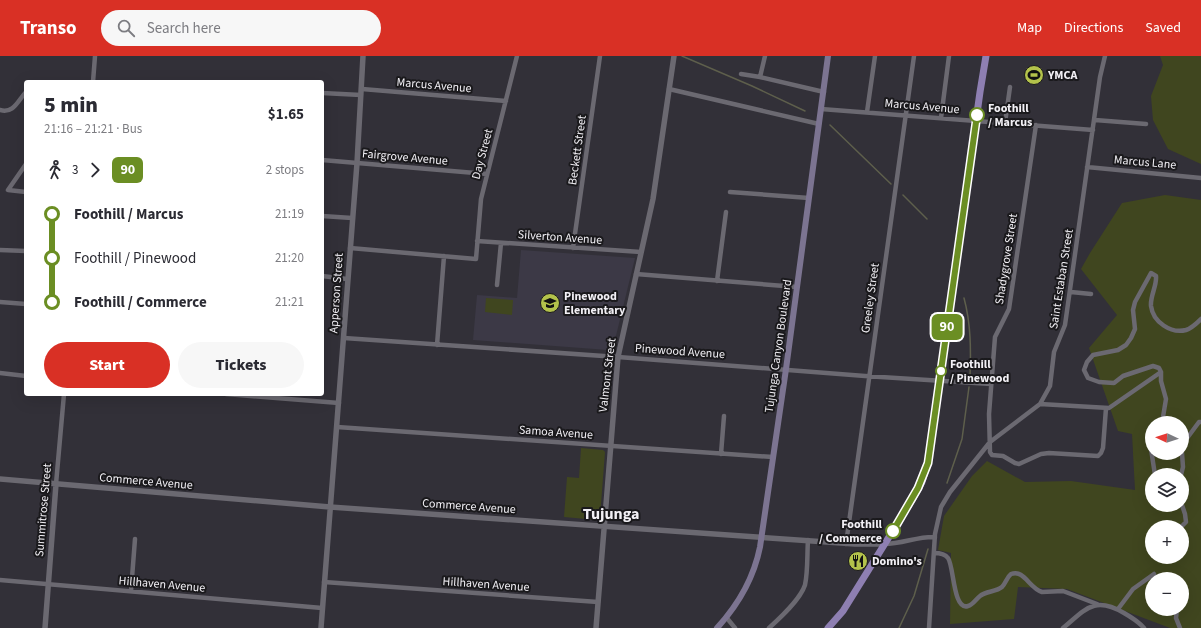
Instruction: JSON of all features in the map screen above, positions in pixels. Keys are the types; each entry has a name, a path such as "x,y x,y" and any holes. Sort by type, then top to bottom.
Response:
{"main road":[{"name":"Tujunga Canyon Boulevard","path":"717,628 739,598 751,576 758,557 786,369 828,56"},
{"path":"832,627 847,605 924,476 930,449 986,56"}],"street":[{"path":"93,80 95,56"},
{"name":"Apperson Street","path":"321,628 357,163 363,56"},
{"name":"Day Street","path":"444,256 476,259 481,199 517,56"},
{"name":"Beckett Street","path":"573,248 600,56"},
{"name":"Valmont Street","path":"596,628 618,357 653,200 674,56"},
{"path":"760,77 765,56"},
{"path":"867,112 875,56"},
{"name":"Greeley Street","path":"846,544 914,56"},
{"path":"941,118 949,56"},
{"name":"Saint Estaban Street","path":"929,628 935,536 941,507 950,492 990,442 1040,404 1051,382 1054,352 1065,325 1071,292 1087,167 1100,77 1105,56"},
{"path":"741,74 824,92"},
{"path":"1005,123 1010,87"},
{"path":"669,89 819,124"},
{"name":"Marcus Avenue","path":"324,93 362,92 506,101"},
{"path":"0,110 8,111 14,108 24,95"},
{"name":"Marcus Avenue","path":"821,109 1093,130"},
{"path":"1095,120 1146,124"},
{"name":"Shadygrove Street","path":"990,442 991,384 995,337 1009,309 1036,125"},
{"name":"Fairgrove Avenue","path":"324,160 487,174"},
{"path":"24,167 8,190 24,192"},
{"name":"Marcus Lane","path":"1087,167 1201,178"},
{"path":"730,192 809,198"},
{"path":"717,281 726,212"},
{"path":"324,216 352,218"},
{"name":"Silverton Avenue","path":"477,241 641,252"},
{"path":"498,285 501,243"},
{"path":"350,248 444,256 436,345"},
{"path":"0,250 24,252"},
{"path":"1163,416 1166,399 1161,382 1161,372 1158,366 1153,366 1123,376 1114,383 1107,383 1088,378 1084,370 1087,362 1093,355 1118,350 1126,345 1136,329 1133,310 1135,302 1151,273 1156,276 1157,280 1152,293 1151,306 1152,312 1158,322 1177,331 1186,330 1201,319"},
{"path":"636,274 797,287"},
{"path":"324,276 347,279"},
{"path":"1071,292 1091,294"},
{"path":"0,302 24,304"},
{"name":"Pinewood Avenue","path":"344,338 991,384"},
{"path":"1040,404 1110,408 1161,372"},
{"path":"0,373 24,376"},
{"name":"Summitrose Street","path":"45,628 64,396"},
{"path":"254,396 339,402"},
{"path":"990,442 990,452 992,455 1003,456 1014,463 1019,464 1049,452 1098,456 1103,448 1106,408"},
{"path":"721,454 724,416"},
{"path":"1189,436 1199,422 1201,422"},
{"name":"Samoa Avenue","path":"337,426 773,457"},
{"name":"Commerce Avenue","path":"0,479 330,507 808,540 846,544 901,543 926,536 935,536"},
{"path":"131,591 135,539"},
{"path":"769,628 785,612 803,589 806,579 808,540"},
{"path":"934,553 942,554 949,559 957,595 960,603 964,606 969,606 984,593 1002,587 1010,574 1017,572 1038,591 1063,592 1097,604 1118,609 1139,622 1144,628"},
{"name":"Hillhaven Avenue","path":"0,580 322,608"},
{"path":"1118,609 1133,589 1145,580"},
{"name":"Hillhaven Avenue","path":"324,582 598,602"},
{"path":"1063,628 1084,611 1097,604"},
{"path":"1176,616 1180,628"},
{"path":"726,617 735,628"}],"shaded area":[{"name":"Pinewood Elementary","path":"521,250 635,258 613,348 608,350 473,340 477,295 517,298"}],"green space":[{"path":"1160,56 1201,56 1201,164 1168,149 1153,120 1151,96 1163,65"},
{"path":"1165,195 1201,200 1201,628 1170,628 1067,589 1018,587 1014,619 950,624 951,553 938,550 944,516 972,476 987,461 1025,482 1071,481 1135,490 1132,434 1118,431 1089,348 1117,315 1081,269 1122,203"},
{"path":"486,298 513,300 512,315 485,312"},
{"path":"581,448 603,450 605,452 600,517 597,520 564,517 567,477 579,478"}],"waterway":[{"path":"682,56 805,111"},
{"path":"830,125 891,184"},
{"path":"903,195 927,219"},
{"path":"964,298 970,337 970,377"},
{"path":"947,483 962,439 969,387"},
{"path":"899,628 914,596 928,549"}],"bus line":[{"name":"90","path":"893,531 922,482 928,463 977,115"}],"place":[{"name":"YMCA","path":"1034,75"},
{"name":"Foothill / Marcus","path":"977,115"},
{"name":"Pinewood Elementary","path":"550,303"},
{"name":"Foothill / Pinewood","path":"941,371"},
{"name":"Foothill / Commerce","path":"893,531"},
{"name":"Domino's","path":"858,561"}],"district":[{"name":"Tujunga","path":"611,513"}]}
